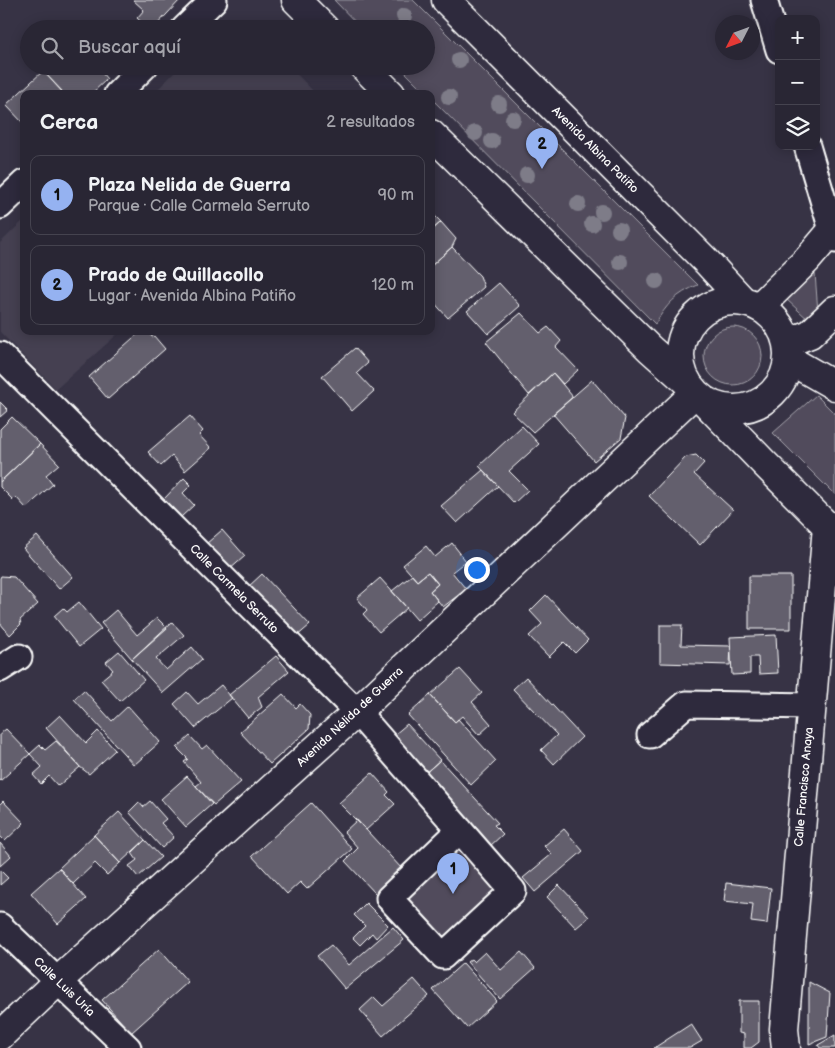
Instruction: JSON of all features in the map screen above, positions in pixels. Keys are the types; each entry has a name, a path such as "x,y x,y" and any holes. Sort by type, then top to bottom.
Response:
{"main road":[{"path":"296,0 316,20"},
{"name":"Avenida Albina Patiño","path":"446,0 751,304"},
{"path":"372,75 387,90"},
{"path":"435,138 696,392 831,530"},
{"path":"751,304 807,260 834,232"},
{"path":"730,301 751,304 772,316 782,329 788,351 785,375 777,389 766,400 752,407 736,410 722,408 696,392 681,369 681,342 686,329 704,309 730,301"},
{"path":"788,351 810,334 835,310"},
{"path":"788,351 835,386"},
{"name":"Avenida Nélida de Guerra","path":"0,1036 58,981 357,712 696,392"},
{"name":"Calle Francisco Anaya","path":"786,1048 784,1029 811,706 831,530"}],"street":[{"path":"193,20 214,0"},
{"path":"764,0 775,37"},
{"path":"120,90 136,75"},
{"path":"808,150 834,232"},
{"path":"0,206 20,187"},
{"name":"Calle Carmela Serruto","path":"0,355 357,712 460,830 513,891 443,956 389,898 460,830"},
{"path":"650,735 686,704 811,706"},
{"name":"Calle Luis Uría","path":"0,926 128,1048"}],"shaded area":[{"path":"334,0 413,0 433,20 353,20"},
{"path":"435,22 698,285 673,300 655,324 435,102 435,90 423,90 408,75 435,75"},
{"path":"172,75 298,75 312,90 157,90"},
{"path":"20,224 20,335 117,335 56,389 0,332 0,243"},
{"path":"815,273 818,313 811,322 786,299"},
{"path":"733,327 749,332 757,340 762,356 757,372 749,380 733,385 717,380 709,372 704,356 709,340 717,332"},
{"path":"816,395 835,414 835,495 773,433"},
{"path":"457,848 498,892 450,935 439,936 408,904 407,895"}],"building":[{"path":"133,0 180,0 161,20 139,20 137,18 144,10"},
{"path":"39,75 47,75 61,90 22,90"},
{"path":"47,75 104,75 107,79 95,90 60,90"},
{"path":"20,92 20,120 6,105"},
{"path":"435,216 441,222 435,227"},
{"path":"441,222 456,239 452,247 435,262 435,227"},
{"path":"452,247 480,276 484,287 448,318 435,303 435,262"},
{"path":"499,283 520,306 488,334 467,311"},
{"path":"521,313 540,333 548,327 561,341 556,347 578,370 563,384 553,373 529,395 486,342"},
{"path":"136,335 154,336 165,349 108,399 89,377"},
{"path":"355,348 368,363 357,373 374,391 352,411 322,376"},
{"path":"553,373 573,397 533,432 512,412"},
{"path":"592,380 625,418 621,438 594,461 553,414"},
{"path":"0,402 8,410 0,417"},
{"path":"190,416 203,431 199,435 211,448 185,471 172,456 161,466 148,452"},
{"path":"12,417 40,444 0,482 0,429"},
{"path":"522,426 539,444 509,471 528,490 514,503 479,466"},
{"path":"40,444 59,464 46,475 53,484 26,508 16,497 13,500 0,487 0,482"},
{"path":"696,455 704,463 694,474 733,510 700,545 649,496 686,457"},
{"path":"483,470 498,486 457,523 441,506"},
{"path":"184,478 191,485 183,493 194,505 181,517 164,499"},
{"path":"222,530 245,556 229,570 206,544"},
{"path":"37,536 73,577 59,589 23,548"},
{"path":"452,543 466,561 452,572 466,589 443,607 430,591 438,584 428,572 417,581 403,565 426,546 435,557"},
{"path":"428,572 438,584 430,591 438,601 417,620 392,591 412,575 417,581"},
{"path":"262,574 310,625 296,637 248,587"},
{"path":"1,576 14,577 38,604 20,620 21,624 10,635 0,623"},
{"path":"749,576 791,576 791,629 749,629"},
{"path":"380,578 407,608 379,632 363,614 367,610 357,598"},
{"path":"546,595 588,640 575,653 564,642 549,657 529,636 542,624 530,611"},
{"path":"79,602 101,629 79,647 54,616 63,608 67,612"},
{"path":"116,610 137,635 157,618 167,628 132,659 101,623"},
{"path":"172,622 184,635 156,659 166,670 192,647 202,659 163,693 132,659"},
{"path":"660,625 682,625 681,645 731,646 730,665 660,663"},
{"path":"776,635 778,673 759,674 758,657 750,657 750,674 732,675 730,637"},
{"path":"119,651 144,680 120,701 101,680 113,670 106,662"},
{"path":"276,656 289,671 258,697 262,707 248,718 229,695"},
{"path":"460,669 482,693 472,702 491,724 479,735 462,716 455,722 430,695"},
{"path":"526,677 582,737 554,764 541,750 557,735 513,689"},
{"path":"221,685 232,698 195,728 174,704 187,692 198,704"},
{"path":"84,690 112,721 128,706 160,742 134,765 74,699"},
{"path":"283,694 296,708 300,704 310,715 309,729 270,764 240,732"},
{"path":"430,695 455,722 458,719 496,761 471,785 408,715"},
{"path":"60,715 86,743 98,731 115,750 89,774 80,767 46,728"},
{"path":"407,724 440,760 422,776 388,740"},
{"path":"6,729 30,754 0,781 0,734"},
{"path":"190,736 202,749 207,745 241,782 214,805 196,786 201,782 184,762 188,759 177,748"},
{"path":"56,741 80,767 58,786 49,776 41,784 33,775 42,767 30,754 40,745 45,750"},
{"path":"440,760 498,823 494,825 503,834 488,848 422,776"},
{"path":"372,773 389,792 386,795 395,804 366,830 339,803"},
{"path":"187,776 212,804 186,827 161,799"},
{"path":"3,801 24,823 5,841 0,836 0,804"},
{"path":"150,801 166,819 161,823 174,837 162,848 129,812 139,802 143,807"},
{"path":"311,803 352,849 307,889 300,882 287,894 252,856"},
{"path":"119,812 145,840 120,863 94,835"},
{"path":"357,820 402,869 376,894 345,861 358,848 344,832"},
{"path":"564,829 583,851 535,892 523,878 552,854 544,846"},
{"path":"94,835 120,863 107,875 95,863 73,884 59,868"},
{"path":"145,840 161,857 138,877 129,866 137,860 132,853"},
{"path":"0,843 11,856 0,866"},
{"path":"59,868 86,899 58,924 31,893"},
{"path":"0,870 8,878 0,885"},
{"path":"726,883 771,888 767,924 751,922 753,904 724,901"},
{"path":"559,885 589,917 576,928 547,897"},
{"path":"366,903 388,925 376,938 372,933 360,945 353,938 365,926 354,915"},
{"path":"393,927 404,940 345,989 317,956 331,945 349,965"},
{"path":"159,949 188,982 131,1033 102,1000"},
{"path":"485,952 501,970 521,952 535,968 500,999 467,962 471,959 474,962"},
{"path":"463,963 497,1001 467,1028 433,990"},
{"path":"414,979 429,996 383,1036 360,1010 374,997 383,1006"},
{"path":"809,982 830,993 827,1037 809,1044"},
{"path":"739,1001 759,1001 759,1042 751,1048 744,1048 744,1034 739,1033"},
{"path":"691,1024 702,1041 690,1048 654,1048"},
{"path":"835,1035 835,1048 820,1048 818,1045"}],"place":[{"name":"Prado de Quillacollo","path":"542,169"},
{"name":"Plaza Nelida de Guerra","path":"453,894"}]}
